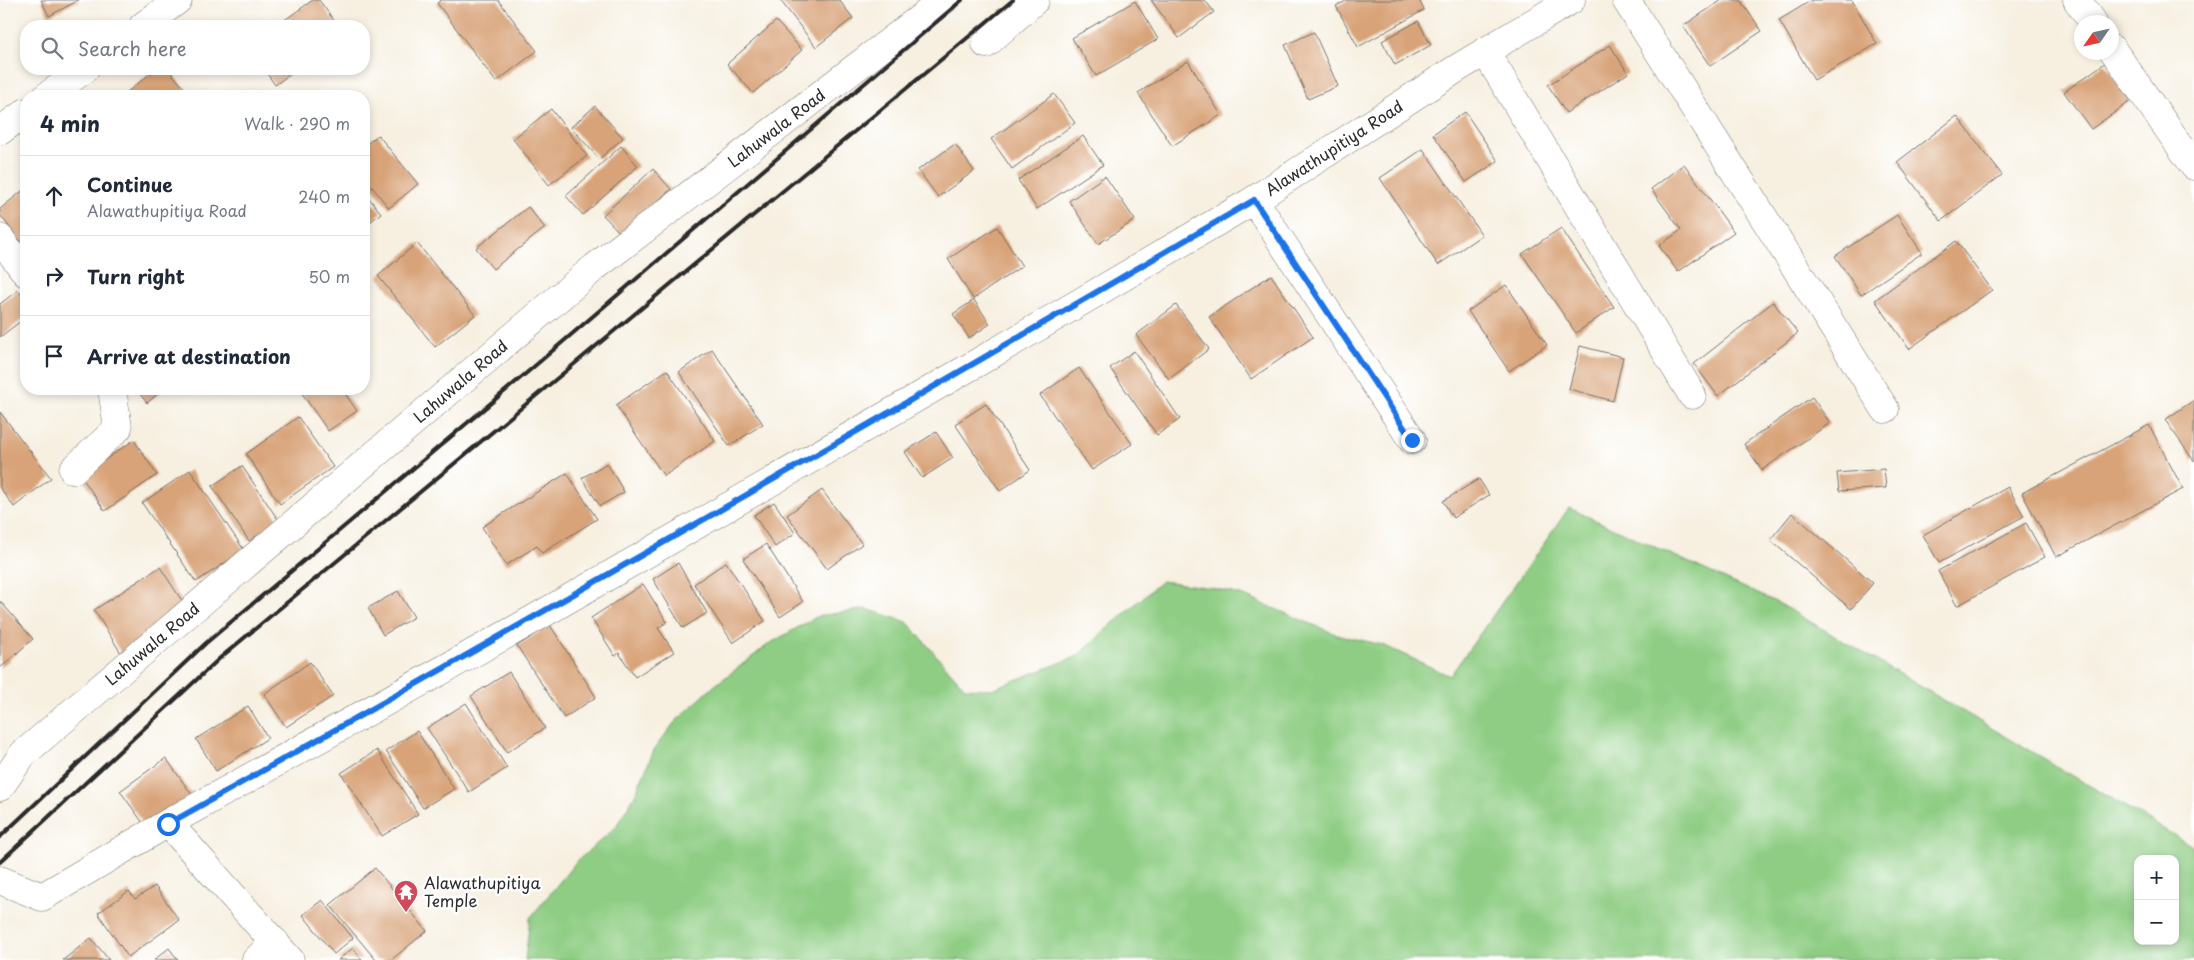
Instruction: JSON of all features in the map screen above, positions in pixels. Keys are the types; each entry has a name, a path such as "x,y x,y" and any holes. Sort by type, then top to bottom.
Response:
{"street":[{"path":"151,20 178,0"},
{"name":"Lahuwala Road","path":"0,787 23,754 594,267 944,0"},
{"path":"986,44 1035,0"},
{"name":"Alawathupitiya Road","path":"0,880 42,897 168,824 518,628 970,367 1254,200 1485,51 1571,0"},
{"path":"1626,0 1885,409"},
{"path":"2078,0 2088,15"},
{"path":"1485,51 1692,395"},
{"path":"2119,58 2194,166"},
{"path":"56,90 77,75"},
{"path":"0,131 20,116"},
{"path":"1254,200 1412,440"},
{"path":"0,238 20,265"},
{"path":"73,470 118,428 113,395"},
{"path":"168,824 274,954"}],"green space":[{"path":"1569,508 1780,604 2194,847 2194,960 525,960 530,918 576,862 615,828 635,795 655,748 675,722 714,686 769,644 818,616 867,609 907,622 965,688 992,689 1078,656 1162,581 1212,588 1244,596 1338,635 1383,645 1450,676"}],"building":[{"path":"41,0 79,0 49,16"},
{"path":"313,0 319,0 334,20 285,20"},
{"path":"441,0 498,0 537,51 496,82 437,3"},
{"path":"780,0 839,0 853,18 816,47"},
{"path":"1151,0 1205,0 1214,12 1179,38"},
{"path":"1348,0 1419,0 1424,10 1358,47 1336,6"},
{"path":"1722,0 1740,0 1762,31 1710,66 1683,26"},
{"path":"1812,0 1852,0 1877,44 1814,80 1779,20"},
{"path":"1135,1 1158,39 1096,76 1072,38"},
{"path":"776,21 802,50 753,93 727,64"},
{"path":"1418,21 1431,45 1395,65 1382,41"},
{"path":"1314,32 1338,86 1308,99 1285,45"},
{"path":"1610,45 1628,73 1566,113 1548,85"},
{"path":"1188,61 1221,115 1172,146 1138,93"},
{"path":"2105,63 2131,101 2091,129 2064,92"},
{"path":"148,75 173,75 186,90 130,90"},
{"path":"268,75 289,75 275,85"},
{"path":"1054,94 1075,123 1012,169 991,139"},
{"path":"595,106 623,138 599,159 571,127"},
{"path":"551,109 587,156 549,185 513,139"},
{"path":"1465,112 1498,161 1466,182 1433,134"},
{"path":"1957,116 2002,175 1941,221 1897,162"},
{"path":"378,135 418,184 389,208 370,184 370,141"},
{"path":"1083,136 1103,165 1037,209 1018,180"},
{"path":"955,144 974,171 938,197 918,170"},
{"path":"621,146 638,166 583,215 566,196"},
{"path":"1423,149 1482,235 1438,265 1380,178"},
{"path":"1684,164 1734,232 1678,272 1659,246 1681,230 1651,189"},
{"path":"653,169 671,189 622,235 603,215"},
{"path":"1105,176 1135,220 1098,244 1069,201"},
{"path":"20,193 20,240 0,215 0,209"},
{"path":"370,199 381,213 370,222"},
{"path":"528,207 545,228 493,269 476,248"},
{"path":"1897,215 1922,253 1861,295 1835,256"},
{"path":"997,227 1022,266 973,299 948,259"},
{"path":"1561,228 1614,307 1576,333 1522,254"},
{"path":"1956,241 1992,290 1909,349 1875,300"},
{"path":"417,243 475,315 435,347 378,276"},
{"path":"1271,275 1313,337 1251,379 1209,317"},
{"path":"1506,285 1547,345 1509,371 1468,311"},
{"path":"18,290 20,293 20,322 0,337 0,304"},
{"path":"974,300 990,324 969,338 953,314"},
{"path":"1773,302 1798,333 1718,396 1694,364"},
{"path":"1176,305 1209,349 1169,379 1136,335"},
{"path":"1580,346 1623,357 1613,401 1569,389"},
{"path":"712,349 763,424 729,446 679,372"},
{"path":"1134,351 1180,419 1157,435 1110,368"},
{"path":"1079,368 1132,444 1092,470 1040,395"},
{"path":"667,370 715,441 664,476 616,405"},
{"path":"141,395 157,395 147,403"},
{"path":"303,395 346,395 357,411 328,431"},
{"path":"1812,397 1830,423 1762,470 1744,444"},
{"path":"2194,400 2194,461 2165,420"},
{"path":"986,404 1030,470 1000,491 955,424"},
{"path":"0,412 51,478 14,507 0,488"},
{"path":"298,417 333,467 280,504 246,454"},
{"path":"2149,425 2183,489 2056,557 2022,493"},
{"path":"936,432 953,458 922,478 905,452"},
{"path":"134,440 157,475 105,511 81,476"},
{"path":"607,463 624,492 600,506 582,478"},
{"path":"242,466 279,521 249,541 212,486"},
{"path":"1884,469 1886,488 1839,491 1837,473"},
{"path":"190,470 244,550 196,582 142,503"},
{"path":"567,473 597,519 542,553 537,546 506,565 482,527"},
{"path":"1479,479 1489,495 1453,518 1443,501"},
{"path":"2008,487 2024,516 1939,563 1923,535"},
{"path":"822,490 862,544 827,569 787,515"},
{"path":"774,502 795,533 775,547 754,515"},
{"path":"1792,513 1873,583 1851,609 1770,540"},
{"path":"2026,523 2045,557 1957,606 1938,571"},
{"path":"766,544 803,602 780,617 743,559"},
{"path":"726,562 765,621 733,643 694,584"},
{"path":"678,563 707,613 683,628 653,579"},
{"path":"160,567 188,610 121,653 94,610"},
{"path":"643,584 667,622 658,628 674,652 635,677 619,653 615,656 591,618"},
{"path":"398,591 414,617 383,635 368,608"},
{"path":"0,601 33,639 0,668"},
{"path":"550,625 596,697 564,718 517,646"},
{"path":"310,662 333,696 286,727 264,694"},
{"path":"509,672 545,728 507,752 471,696"},
{"path":"466,703 507,768 469,792 427,728"},
{"path":"248,706 268,738 216,771 196,739"},
{"path":"417,731 454,789 423,808 386,751"},
{"path":"377,750 418,814 382,836 341,773"},
{"path":"166,758 192,795 146,827 120,791"},
{"path":"375,868 427,931 391,960 376,960 330,905"},
{"path":"155,886 179,920 128,957 98,913 129,891 135,899"},
{"path":"322,900 353,938 334,954 303,915"},
{"path":"91,938 109,960 63,960"},
{"path":"169,948 178,960 154,960"},
{"path":"353,948 362,960 338,960"}],"railway":[{"path":"0,837 206,643 530,370 962,0"},
{"path":"0,862 220,658 1013,0"}],"place":[{"name":"Alawathupitiya Temple","path":"406,913"}],"route":[{"path":"168,824 518,628 970,367 1254,200 1412,440"}]}
